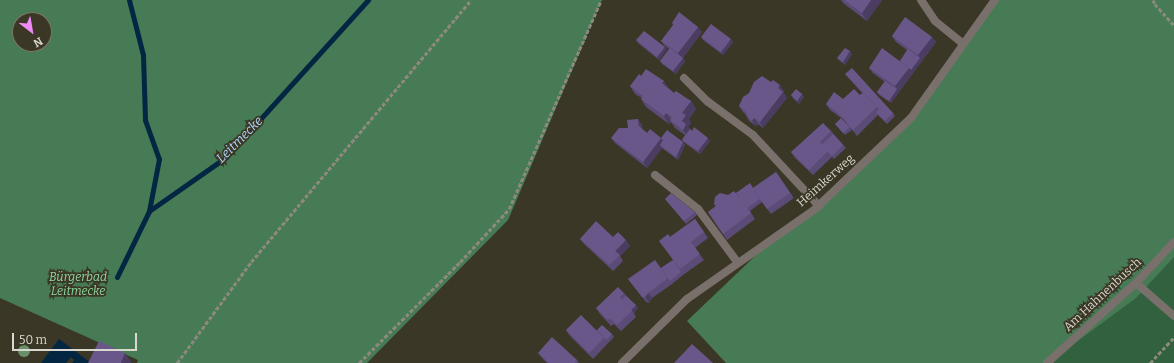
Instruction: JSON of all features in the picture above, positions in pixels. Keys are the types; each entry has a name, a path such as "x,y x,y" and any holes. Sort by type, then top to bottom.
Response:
{"street":[{"path":"921,0 935,21 963,44"},
{"name":"Heimkerweg","path":"622,363 687,299 819,206 911,118 995,0"},
{"path":"684,78 707,101 753,135 819,206"},
{"path":"655,175 698,209 738,263"},
{"name":"Am Hahnenbusch","path":"1047,363 1136,283 1174,242"},
{"path":"1136,283 1174,316"}],"path":[{"path":"177,363 251,262 471,0"},
{"path":"359,363 460,262 509,209 601,0"},
{"path":"1153,0 1174,24"},
{"path":"1150,363 1174,337"}],"green space":[{"name":"Bürgerbad Leitmecke","path":"0,0 602,0 508,220 367,363 137,363 138,360 0,298"},
{"path":"995,0 1174,0 1174,257 1136,298 1048,363 726,363 687,321 775,237 795,223 911,118"},
{"path":"1174,246 1174,363 1050,363"}],"water":[{"path":"59,339 91,363 72,363 74,360 71,357 66,363 41,363"}],"building":[{"path":"844,0 871,0 862,13"},
{"path":"679,12 698,27 678,53 661,41 674,24 672,23"},
{"path":"905,17 932,37 918,55 892,36"},
{"path":"711,24 731,39 721,52 701,37"},
{"path":"644,31 665,47 657,57 636,40"},
{"path":"670,48 683,58 673,71 660,61"},
{"path":"845,48 850,51 843,62 837,58"},
{"path":"882,48 909,68 895,86 869,68"},
{"path":"908,49 920,58 911,70 900,61"},
{"path":"852,68 893,113 885,121 876,112 879,110 877,107 845,74"},
{"path":"646,69 664,81 662,83 674,93 676,91 691,101 682,113 686,115 682,121 686,124 683,130 670,120 672,117 666,113 664,116 641,99 643,96 630,86 639,74 641,76"},
{"path":"762,76 771,82 773,80 780,85 778,88 783,92 760,122 754,118 752,121 746,115 747,113 739,106 743,97 749,93 754,82"},
{"path":"885,81 897,89 889,101 877,92"},
{"path":"796,89 802,94 797,101 791,95"},
{"path":"854,89 860,95 863,93 877,107 853,130 840,115 826,104 834,92 843,99"},
{"path":"841,118 850,127 843,133 835,124"},
{"path":"638,119 639,126 647,133 650,129 661,138 643,162 611,138 619,128 628,128 627,120"},
{"path":"823,123 831,131 820,142 828,151 809,170 791,152"},
{"path":"694,127 708,138 698,151 682,140 690,129 692,131"},
{"path":"667,130 683,142 676,157 660,145 663,140 661,138"},
{"path":"833,134 843,145 832,156 822,145"},
{"path":"776,172 790,193 767,209 753,188"},
{"path":"750,183 760,199 747,208 736,193"},
{"path":"734,191 751,213 723,234 708,212 716,206 714,204 715,197 720,193 728,195"},
{"path":"671,193 695,212 684,221 665,199"},
{"path":"695,219 704,232 691,242 700,254 680,269 659,241 668,234 670,237"},
{"path":"596,221 613,237 618,232 626,240 615,251 620,255 609,265 580,239"},
{"path":"655,260 668,278 645,297 642,297 628,279"},
{"path":"673,260 681,272 670,281 661,268"},
{"path":"618,287 624,293 620,297 632,311 617,325 610,318 608,320 596,308"},
{"path":"626,296 636,305 631,310 622,299"},
{"path":"581,315 604,338 589,353 566,330"},
{"path":"602,325 612,334 606,340 597,330"},
{"path":"552,337 577,360 575,363 549,363 538,353"},
{"path":"99,341 125,353 121,363 88,363"},
{"path":"692,344 713,363 674,363"}],"waterway":[{"path":"129,0 143,55 145,120 159,159 149,211"},
{"name":"Leitmecke","path":"117,277 149,211 226,157 368,0"}]}
